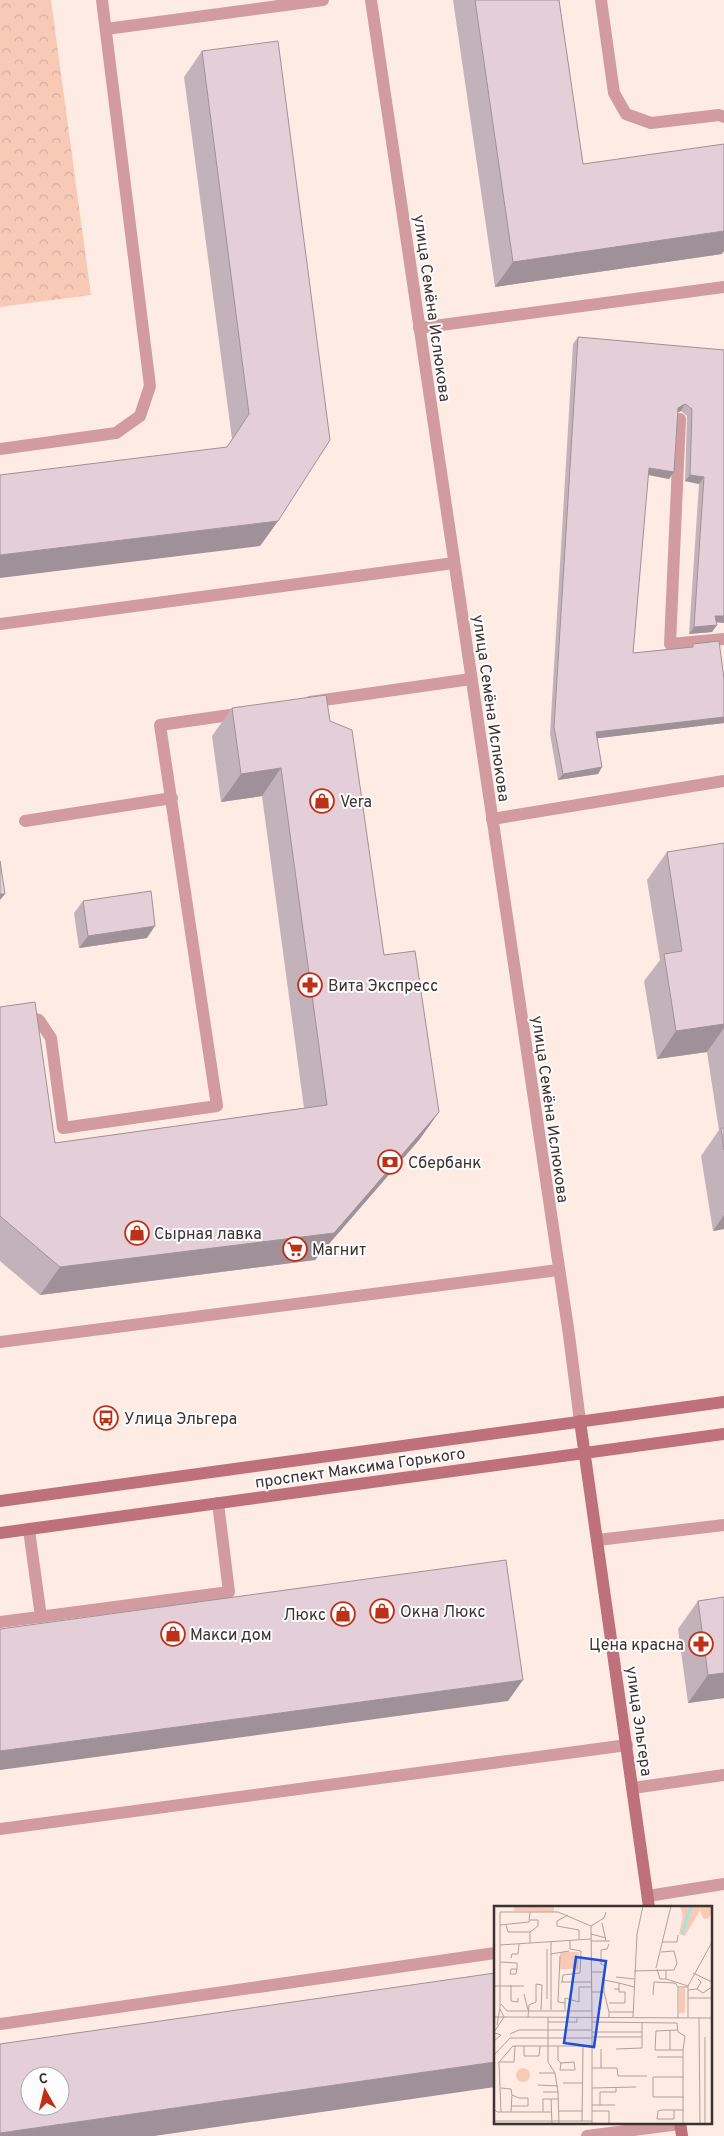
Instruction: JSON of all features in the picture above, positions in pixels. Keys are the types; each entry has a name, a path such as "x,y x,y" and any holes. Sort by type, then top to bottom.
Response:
{"main road":[{"name":"проспект Максима Горького","path":"0,1501 724,1402"},
{"name":"улица Эльгера","path":"580,1421 649,1901"},
{"name":"проспект Максима Горького","path":"0,1533 724,1434"}],"street":[{"path":"0,449 116,433 140,416 150,386 102,0"},
{"path":"106,29 323,0"},
{"name":"улица Семёна Ислюкова","path":"371,0 580,1421"},
{"path":"601,0 614,94 626,114 651,123 719,115 724,117"},
{"path":"419,328 724,287"},
{"path":"680,419 670,644 724,640"},
{"path":"0,624 454,563"},
{"path":"298,704 471,679"},
{"path":"0,1014 14,1012 39,1020 51,1038 63,1128 217,1106 160,725 259,710"},
{"path":"492,819 724,781"},
{"path":"25,821 172,798"},
{"path":"0,1342 558,1270"},
{"path":"0,1622 229,1592 218,1503"},
{"path":"598,1540 724,1525"},
{"path":"29,1530 41,1617"},
{"path":"0,1829 627,1746"},
{"path":"633,1788 724,1775"},
{"path":"649,1901 724,1884"},
{"path":"0,2024 494,1953"},
{"path":"587,2136 680,2127"}],"green space":[{"path":"0,0 51,0 91,295 0,307"}],"building":[{"path":"475,0 559,0 583,164 724,144 724,231 513,262"},
{"path":"278,41 330,440 278,521 0,555 0,475 227,447 249,414 202,51"},
{"path":"578,337 724,350 724,616 715,616 717,625 694,627 704,477 690,475 692,409 685,404 678,408 674,472 649,468 633,653 693,647 693,644 719,641 724,679 724,717 596,732 602,767 563,774 554,727"},
{"path":"326,695 330,721 352,730 384,955 415,951 439,1112 334,1233 60,1267 0,1216 0,1007 35,1002 55,1143 327,1105 281,768 241,774 232,708"},
{"path":"724,843 724,1024 676,1031 664,954 682,951 667,852"},
{"path":"0,861 5,894 0,894"},
{"path":"151,891 155,926 88,936 83,901"},
{"path":"721,1128 724,1128 724,1150"},
{"path":"506,1560 523,1680 0,1751 0,1629"},
{"path":"724,1597 724,1673 708,1675 698,1601"},
{"path":"494,1973 494,2062 0,2133 0,2044"}],"place":[{"name":"Vera","path":"322,801"},
{"name":"Вита Экспресс","path":"310,985"},
{"name":"Сбербанк","path":"390,1162"},
{"name":"Сырная лавка","path":"137,1233"},
{"name":"Магнит","path":"295,1249"},
{"name":"Улица Эльгера","path":"106,1418"},
{"name":"Окна Люкс","path":"382,1611"},
{"name":"Люкс","path":"343,1614"},
{"name":"Макси дом","path":"173,1634"},
{"name":"Цена красна","path":"701,1644"}]}
